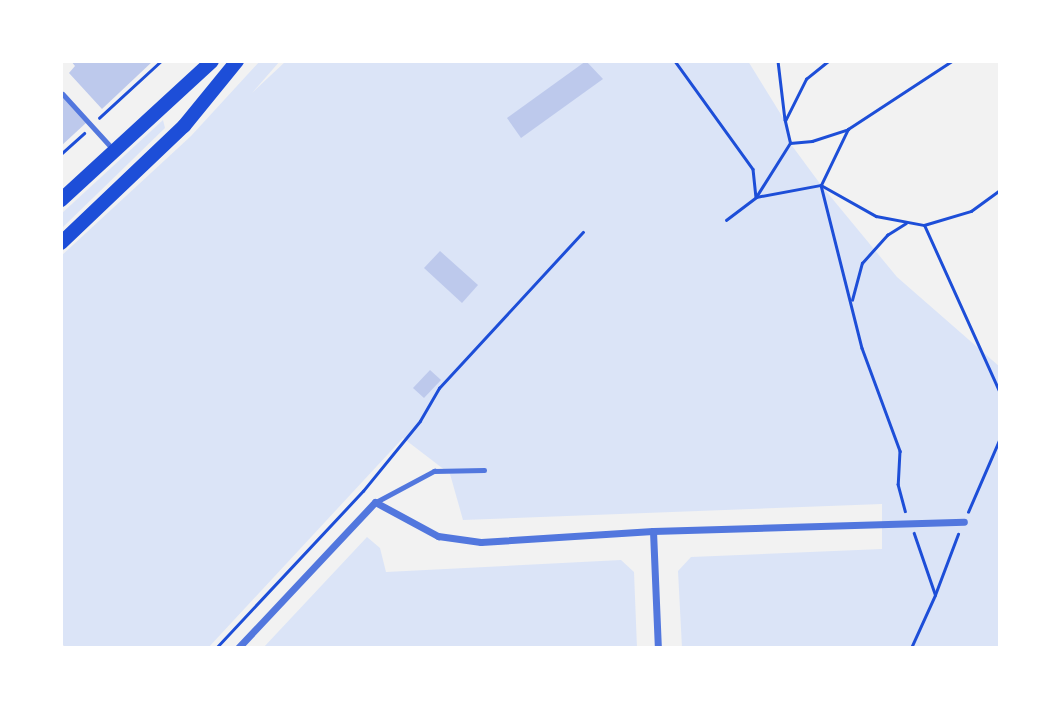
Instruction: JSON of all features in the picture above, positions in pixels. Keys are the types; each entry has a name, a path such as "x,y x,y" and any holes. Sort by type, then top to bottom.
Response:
{"main road":[{"path":"61,200 212,61"},
{"path":"61,243 184,126 237,61"},
{"path":"165,103 184,104 184,126"}],"street":[{"path":"238,648 375,502 413,527 461,541 653,531 964,522"},
{"path":"653,531 658,648"}],"lane":[{"path":"63,94 114,150"},
{"path":"375,502 435,471 484,470"}],"path":[{"path":"61,154 161,61"},
{"path":"676,61 753,169 756,197"},
{"path":"726,220 756,197 790,143 778,61"},
{"path":"785,121 806,79 828,61"},
{"path":"790,143 811,141 848,129 952,61"},
{"path":"848,129 821,185 862,348 900,451 899,498 935,595 911,648"},
{"path":"756,197 821,185 876,216 925,225 971,211 1000,190"},
{"path":"851,303 862,263 887,236 906,223"},
{"path":"925,225 1000,392"},
{"path":"216,648 363,491 420,421 439,388 583,232"}],"shaded area":[{"path":"260,61 280,61 252,93 286,61 748,61 785,121 790,143 821,185 897,277 1000,367 1000,648 682,648 678,571 691,557 882,549 882,504 463,520 450,474 403,438 208,648 68,648 61,644 61,256 191,136"},
{"path":"163,120 165,128 61,229 61,214"},
{"path":"367,537 380,548 386,572 621,560 634,572 637,648 263,648"}],"building":[{"path":"71,61 153,61 102,109 69,73 75,66"},
{"path":"586,61 603,79 521,138 507,118"},
{"path":"64,97 87,122 61,146 61,99"},
{"path":"440,251 478,285 462,303 424,268"},
{"path":"430,370 441,380 424,398 413,388"}]}
